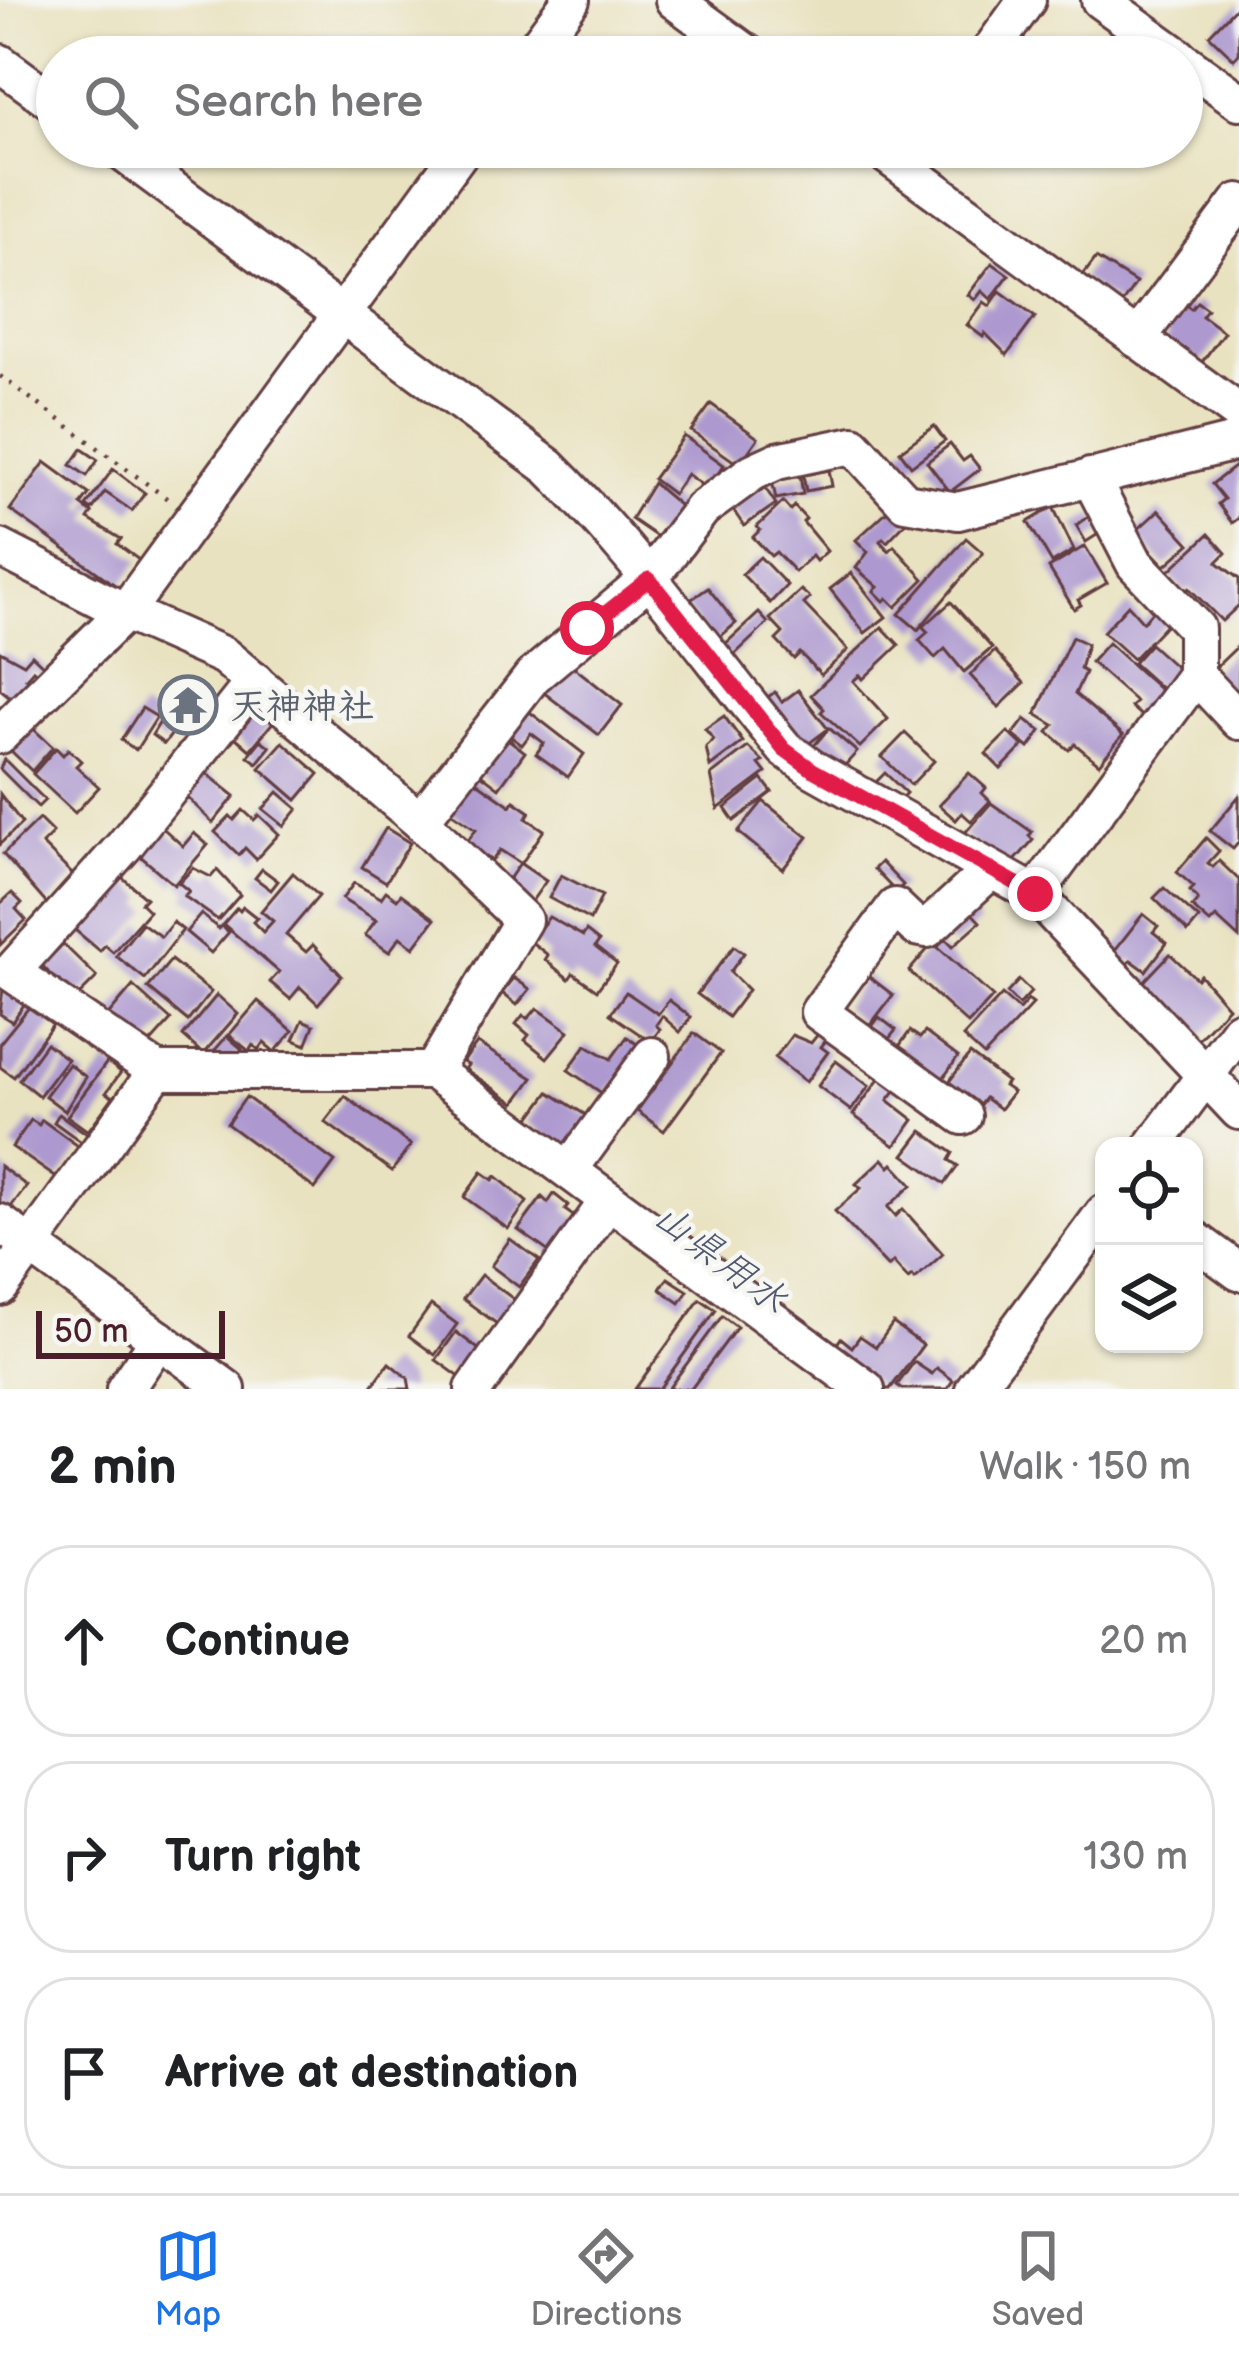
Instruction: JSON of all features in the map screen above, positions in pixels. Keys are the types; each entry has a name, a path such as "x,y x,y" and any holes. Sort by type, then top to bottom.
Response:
{"street":[{"path":"544,36 571,0"},
{"path":"674,0 723,36"},
{"path":"1001,36 1027,0"},
{"path":"1100,0 1150,36"},
{"path":"0,63 36,90"},
{"path":"1203,75 1239,101"},
{"path":"144,168 548,467 588,506 784,749 813,770 1035,894 1239,1112"},
{"path":"0,735 125,612 449,168"},
{"path":"927,168 1137,339 1239,413"},
{"path":"1137,339 1239,202"},
{"path":"420,821 533,676 649,579 702,509 753,472 777,461 853,445 904,502 958,511 1239,441"},
{"path":"1035,894 1196,675 1196,628 1135,564 1090,477"},
{"path":"0,548 224,656 420,821 523,920 433,1071"},
{"path":"1196,675 1239,722"},
{"path":"255,681 124,846 11,972 157,1071 433,1071 866,1389"},
{"path":"963,1116 819,1012 895,907 916,927 927,929 992,869"},
{"path":"1160,1137 1239,1030"},
{"path":"568,1170 652,1057"},
{"path":"0,1287 157,1071"},
{"path":"474,1389 609,1200"},
{"path":"0,1223 227,1389"},
{"path":"974,1389 1095,1225"},
{"path":"1202,1245 1239,1272"},
{"path":"124,1389 159,1340"}],"path":[{"path":"0,376 193,518"}],"building":[{"path":"1239,4 1239,54 1234,59 1209,35"},
{"path":"1096,258 1136,283 1120,306 1081,278"},
{"path":"992,263 1009,275 991,299 982,291 975,300 968,295"},
{"path":"1000,291 1035,317 1007,355 985,333 983,337 967,325 984,302 990,306"},
{"path":"1177,298 1191,309 1197,302 1207,309 1202,316 1224,332 1202,362 1165,342 1169,337 1156,327"},
{"path":"711,404 758,438 739,465 691,431"},
{"path":"934,426 945,441 911,466 900,451"},
{"path":"684,436 724,465 707,489 687,474 673,494 653,479"},
{"path":"950,444 963,461 970,456 980,469 950,492 927,462"},
{"path":"82,449 98,460 87,476 71,465"},
{"path":"45,462 89,494 81,505 92,513 88,519 121,539 117,544 139,560 119,588 10,510"},
{"path":"1239,463 1239,518 1232,523 1218,504 1224,499 1212,484"},
{"path":"113,469 145,493 132,511 105,492 92,510 86,506"},
{"path":"829,470 832,486 806,491 803,475"},
{"path":"800,476 803,494 776,499 772,481"},
{"path":"653,483 685,510 663,541 631,519"},
{"path":"763,485 776,504 744,526 731,507"},
{"path":"783,502 806,519 803,522 827,551 816,561 812,556 795,572 753,537"},
{"path":"896,503 910,518 887,542 880,541 889,551 894,546 924,579 896,607 887,598 884,601 874,591 878,587 856,568 868,552 856,540"},
{"path":"1053,507 1074,550 1052,563 1028,522"},
{"path":"1159,510 1190,544 1165,566 1134,533"},
{"path":"1093,514 1103,531 1086,542 1076,525"},
{"path":"1209,534 1226,553 1217,562 1239,579 1239,605 1222,621 1167,573"},
{"path":"966,538 983,553 918,630 899,614"},
{"path":"1085,546 1107,583 1078,600 1081,605 1074,609 1049,568"},
{"path":"760,557 787,585 770,603 742,574"},
{"path":"851,573 886,617 865,633 830,589"},
{"path":"708,588 736,623 713,643 683,605"},
{"path":"801,590 810,598 804,604 848,650 821,675 800,653 794,659 776,640 783,633 770,619"},
{"path":"951,602 992,648 964,672 945,649 935,658 919,640 928,632 923,627"},
{"path":"1128,605 1143,622 1156,607 1170,620 1133,659 1103,632"},
{"path":"759,613 768,623 731,658 721,648"},
{"path":"882,627 899,645 863,679 860,675 853,681 888,719 860,747 821,712 824,709 811,695"},
{"path":"1072,637 1087,644 1080,669 1085,672 1075,694 1123,735 1099,764 1075,744 1069,750 1048,732 1054,725 1036,714"},
{"path":"1108,643 1169,698 1145,719 1131,707 1136,702 1091,662"},
{"path":"1150,644 1180,671 1163,690 1133,663"},
{"path":"1239,645 1239,706 1212,671"},
{"path":"0,651 24,664 32,655 48,670 42,678 33,670 14,700 0,689"},
{"path":"995,651 1024,683 999,707 970,675"},
{"path":"566,661 622,705 599,735 543,692"},
{"path":"798,690 828,729 799,751 762,701 775,692 782,702"},
{"path":"174,699 195,715 180,734 175,730 164,744 152,735"},
{"path":"254,700 274,721 250,750 228,731"},
{"path":"522,706 584,754 568,777 536,754 544,743 531,733 522,745 503,731"},
{"path":"142,708 157,717 136,750 121,740"},
{"path":"724,716 743,742 710,767 706,747 714,740 705,729"},
{"path":"1025,719 1041,731 1029,748 1013,735"},
{"path":"27,723 53,747 32,771 6,746"},
{"path":"829,728 857,752 839,772 812,748"},
{"path":"1008,732 1023,746 1001,769 986,754"},
{"path":"500,733 525,752 499,788 474,769"},
{"path":"905,733 934,761 911,785 882,757"},
{"path":"261,740 270,747 257,763 248,756"},
{"path":"283,742 319,774 297,800 260,768"},
{"path":"748,747 763,761 759,764 766,773 718,809 711,775"},
{"path":"56,748 63,755 68,749 81,761 76,766 99,787 75,813 33,774"},
{"path":"4,759 45,800 38,807 0,769"},
{"path":"201,769 235,796 213,823 182,792"},
{"path":"885,773 906,793 893,807 871,787"},
{"path":"969,773 986,788 982,793 990,801 971,821 962,813 956,820 939,805"},
{"path":"470,777 511,806 514,801 530,812 526,818 544,830 521,864 546,881 527,908 501,891 520,863 500,850 492,861 466,843 476,829 448,810"},
{"path":"762,779 772,792 734,821 725,808"},
{"path":"278,792 298,809 284,826 263,809"},
{"path":"0,794 22,823 0,844"},
{"path":"1239,796 1239,842 1233,849 1210,831"},
{"path":"763,801 808,837 783,869 738,832"},
{"path":"991,803 1032,832 1033,840 1007,870 963,835"},
{"path":"243,810 254,820 259,815 279,834 256,859 245,848 239,855 215,832"},
{"path":"39,819 53,833 42,844 75,877 47,904 3,854"},
{"path":"155,821 183,846 194,833 208,845 174,885 132,849"},
{"path":"386,828 410,843 386,882 362,867"},
{"path":"1206,838 1219,851 1208,863 1213,867 1219,861 1239,880 1239,938 1216,917 1210,923 1192,907 1198,900 1190,891 1194,887 1177,872"},
{"path":"881,862 903,885 896,892 874,869"},
{"path":"193,868 211,877 217,870 240,895 218,920 184,896 189,891 179,883"},
{"path":"262,869 278,881 271,890 255,878"},
{"path":"115,871 146,898 141,903 149,911 113,952 105,945 100,951 69,925"},
{"path":"293,873 319,896 286,935 306,952 313,945 342,976 318,1004 300,987 290,999 270,982 279,972 223,924 243,907 257,918 253,922 263,932 273,921 261,911"},
{"path":"561,875 602,896 590,920 549,898"},
{"path":"354,883 381,898 386,891 397,899 401,894 435,919 414,947 400,937 389,952 365,935 376,920 342,899"},
{"path":"1164,888 1199,919 1188,932 1154,898"},
{"path":"12,893 22,903 16,909 26,920 0,945 0,904"},
{"path":"965,906 980,922 953,946 945,938 938,945 931,937"},
{"path":"201,914 229,932 211,953 186,932"},
{"path":"1143,914 1158,926 1153,932 1167,943 1146,971 1131,960 1126,966 1111,955"},
{"path":"549,917 583,936 586,931 599,941 595,947 617,964 597,990 573,973 569,979 530,941"},
{"path":"173,922 183,930 145,979 116,956 142,923 161,937"},
{"path":"933,943 993,997 968,1024 909,971"},
{"path":"63,944 97,977 77,997 68,987 64,991 42,965"},
{"path":"734,946 744,953 730,972 748,990 728,1017 697,994"},
{"path":"1170,954 1197,979 1200,975 1228,1007 1196,1041 1174,1015 1169,1020 1137,989"},
{"path":"171,960 211,992 188,1021 148,988"},
{"path":"867,975 893,995 868,1028 844,1007"},
{"path":"514,978 530,989 517,1005 502,993"},
{"path":"1019,980 1031,992 1019,1005 1007,993"},
{"path":"133,986 171,1020 145,1049 105,1019"},
{"path":"3,988 25,1003 12,1022 0,1014"},
{"path":"626,992 658,1014 669,1000 691,1017 680,1032 662,1016 651,1042 610,1014"},
{"path":"217,995 238,1014 203,1054 183,1036"},
{"path":"1002,995 1019,1010 1028,1000 1033,1004 984,1056 963,1037"},
{"path":"258,1001 293,1031 275,1052 264,1043 259,1050 253,1045 249,1051 229,1035"},
{"path":"30,1006 53,1024 14,1077 0,1067 0,1043"},
{"path":"537,1008 569,1031 547,1058 525,1040 529,1035 516,1024"},
{"path":"879,1017 896,1030 885,1044 868,1032"},
{"path":"303,1020 314,1025 306,1045 294,1040"},
{"path":"822,1029 830,1035 821,1047 828,1052 806,1082 775,1058 792,1035 811,1043"},
{"path":"910,1031 920,1038 925,1032 958,1057 941,1081 897,1049"},
{"path":"694,1033 721,1053 664,1131 637,1111"},
{"path":"227,1036 242,1049 231,1061 208,1058"},
{"path":"627,1037 645,1050 606,1096 568,1070 586,1045 611,1059"},
{"path":"46,1043 67,1059 39,1096 19,1080"},
{"path":"477,1043 533,1078 515,1103 465,1069 468,1065 463,1062"},
{"path":"970,1054 1013,1092 1000,1109 985,1098 979,1106 948,1083"},
{"path":"836,1061 869,1086 851,1111 818,1086"},
{"path":"107,1062 121,1072 106,1093 113,1097 88,1131 67,1116"},
{"path":"69,1064 86,1077 65,1111 45,1096"},
{"path":"882,1075 898,1087 888,1100 914,1120 895,1146 853,1115"},
{"path":"549,1092 592,1119 569,1149 527,1122"},
{"path":"345,1096 411,1145 392,1171 325,1122"},
{"path":"246,1097 335,1162 315,1189 227,1124"},
{"path":"59,1114 90,1136 84,1144 54,1122"},
{"path":"31,1120 39,1125 42,1120 81,1148 58,1179 12,1147"},
{"path":"922,1131 953,1153 949,1160 958,1166 945,1184 904,1155"},
{"path":"883,1159 912,1185 888,1207 896,1216 903,1209 943,1254 915,1279 908,1279 893,1262 888,1267 835,1211"},
{"path":"0,1166 27,1186 8,1211 0,1205"},
{"path":"482,1172 493,1180 496,1176 527,1202 508,1229 464,1197"},
{"path":"554,1194 582,1222 556,1257 518,1230 542,1197 548,1203"},
{"path":"510,1239 539,1260 519,1287 491,1266"},
{"path":"481,1275 515,1300 497,1324 463,1299"},
{"path":"668,1278 688,1291 680,1303 660,1289"},
{"path":"700,1299 716,1310 659,1389 635,1389"},
{"path":"431,1305 457,1324 435,1355 409,1336"},
{"path":"722,1316 737,1327 691,1389 668,1389"},
{"path":"893,1323 923,1345 890,1389 832,1351 841,1338 852,1347 860,1336 876,1347"},
{"path":"456,1332 481,1351 461,1378 436,1360"},
{"path":"914,1362 932,1374 937,1368 953,1380 947,1389 902,1389 897,1385"},
{"path":"389,1363 408,1378 410,1389 370,1389"}],"place":[{"name":"天神神社","path":"188,705"}],"route":[{"path":"587,628 649,579 784,749 813,770 1035,894"}],"water label":[{"name":"山県用水","path":"721,1257"}]}
